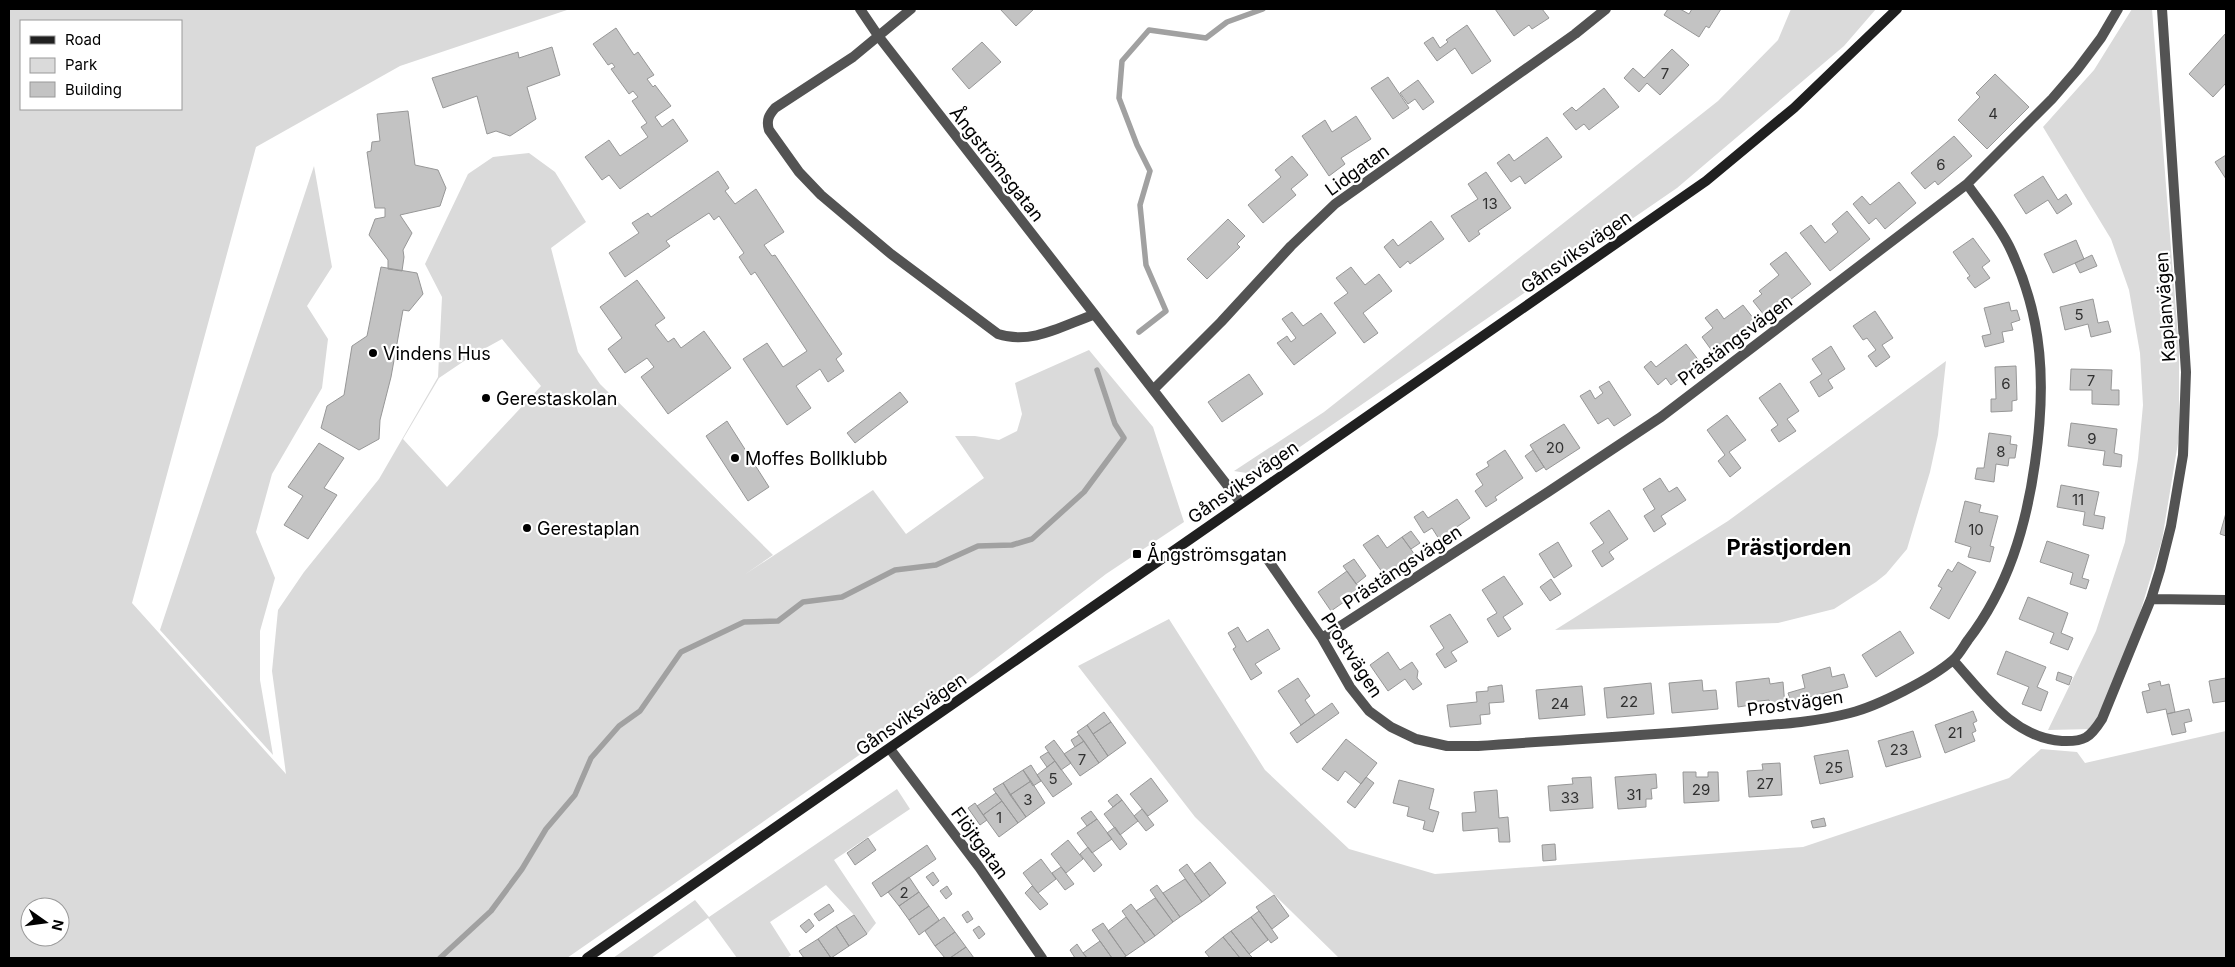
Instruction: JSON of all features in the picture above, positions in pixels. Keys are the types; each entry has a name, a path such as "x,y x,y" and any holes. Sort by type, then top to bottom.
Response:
{"main road":[{"name":"Gånsviksvägen","path":"587,958 1706,181 1794,108 1897,9"}],"street":[{"name":"Ångströmsgatan","path":"860,9 879,37 1093,315 1154,389 1241,503"},
{"path":"911,9 853,57 775,108 769,115 767,124 769,130 799,172 821,195 891,254 998,334 1012,338 1033,337 1093,315"},
{"name":"Lidgatan","path":"1154,389 1221,322 1291,246 1335,204 1575,34 1606,9"},
{"name":"Prästängsvägen","path":"1322,638 1661,417 1967,184 2064,85 2101,38 2118,9"},
{"name":"Kaplanvägen","path":"1953,660 1991,702 2028,733 2056,740 2080,740 2094,732 2102,719 2151,599 2171,526 2183,455 2186,415 2186,372 2162,9"},
{"name":"Prostvägen","path":"1266,558 1322,638 1350,687 1368,710 1391,727 1416,740 1447,746 1478,746 1788,723 1851,713 1902,691 1953,660 1979,626 1999,592 2022,533 2030,501 2039,434 2042,394 2041,362 2033,313 2023,280 2009,247 1997,226 1967,184"},
{"path":"2151,599 2226,600"},
{"name":"Flöjtgatan","path":"890,749 980,867 1042,958"}],"green space":[{"path":"9,9 570,9 400,66 256,147 132,603 286,774 272,671 278,610 304,572 379,479 438,377 442,297 425,264 468,174 493,157 529,153 555,172 586,222 551,248 578,352 600,384 773,555 744,575 873,490 906,534 984,478 955,436 975,436 999,440 1017,431 1022,414 1015,383 1089,350 1153,427 1184,522 1106,574 976,674 567,958 9,958","holes":["502,339 541,386 447,487 403,439 439,378 473,355"]},
{"path":"1791,9 1876,9 1844,46 1677,188 1259,475 1234,471 1324,412 1718,101 1778,40"},
{"path":"2132,9 2152,9 2179,349 2179,437 2162,540 2139,616 2104,706 2092,729 2048,730 2096,631 2125,542 2138,459 2143,405 2140,353 2129,290 2111,239 2043,127 2094,70"},
{"path":"314,166 332,267 307,306 328,339 322,388 272,474 256,532 275,578 260,631 260,680 273,755 160,630"},
{"path":"1946,361 1938,435 1930,472 1907,549 1886,574 1876,582 1834,609 1778,623 1555,630 1728,521"},
{"path":"1169,619 1265,770 1349,849 1435,874 1803,847 2009,778 2041,749 2077,752 2085,763 2226,731 2226,958 1339,958 1195,817 1078,666"},
{"path":"897,789 910,809 834,860 876,923 867,934 854,915 826,885 770,922 791,955 787,958 737,958 708,918 651,958 613,958 695,900 709,917"}],"building":[{"path":"1000,9 1034,9 1016,26"},
{"path":"1495,9 1542,9 1549,18 1532,29 1529,25 1514,36"},
{"path":"1668,9 1680,9 1689,14 1692,9 1721,9 1709,28 1706,26 1699,37 1664,15"},
{"path":"1467,25 1491,61 1472,74 1455,48 1437,61 1424,43 1433,37 1440,48 1448,42 1446,40"},
{"path":"616,28 634,55 638,52 654,75 647,79 653,87 655,85 671,106 655,117 662,127 673,119 688,141 620,189 609,175 602,180 585,157 609,140 620,156 648,137 641,127 647,123 632,101 638,97 633,91 629,94 611,69 615,67 612,63 608,65 593,44"},
{"path":"2226,33 2226,83 2213,97 2189,74"},
{"path":"982,42 1001,62 969,89 952,69"},
{"path":"552,47 560,75 527,87 536,119 510,136 496,131 487,134 477,96 443,108 432,78 518,52 519,58"},
{"path":"1672,49 1689,65 1660,95 1647,83 1639,92 1624,78 1633,68 1644,78"},
{"path":"1995,74 2029,107 1987,149 1958,120 1980,97 1976,93"},
{"path":"1388,77 1409,108 1393,119 1371,88"},
{"path":"1418,80 1434,102 1423,110 1415,99 1408,104 1400,93"},
{"path":"1604,88 1619,107 1589,130 1584,124 1576,130 1563,114 1572,107 1576,111"},
{"path":"408,111 415,165 438,170 446,188 440,206 400,215 412,233 403,250 402,271 388,269 388,260 369,235 375,219 385,217 385,208 375,208 367,152 371,151 372,142 380,141 377,114"},
{"path":"1356,116 1371,139 1341,158 1345,164 1329,176 1302,136 1325,120 1332,132"},
{"path":"1954,136 1972,156 1938,185 1935,181 1925,189 1911,173"},
{"path":"1547,137 1562,157 1525,184 1520,176 1511,182 1497,163 1509,154 1514,161"},
{"path":"2226,155 2226,179 2215,162"},
{"path":"1292,156 1308,175 1291,189 1296,195 1263,223 1248,205 1281,177 1275,170"},
{"path":"718,171 729,188 725,191 735,204 756,189 784,232 764,245 772,256 775,255 842,354 836,359 844,371 828,382 820,369 796,386 811,408 787,425 743,359 767,343 783,367 807,351 755,272 751,275 739,257 744,253 719,216 714,220 709,213 666,241 670,246 625,277 609,253 639,233 632,223 648,213 651,217"},
{"path":"1486,172 1511,208 1478,231 1480,234 1469,242 1451,216 1478,199 1468,184"},
{"path":"2043,176 2058,200 2066,194 2072,204 2057,214 2048,200 2026,214 2014,195"},
{"path":"1899,182 1916,203 1885,229 1876,218 1869,224 1853,204 1862,196 1870,205"},
{"path":"1847,211 1870,239 1830,271 1800,233 1811,225 1825,243 1838,232 1832,224"},
{"path":"1228,219 1245,236 1237,244 1240,247 1207,279 1187,259"},
{"path":"1431,221 1444,239 1410,264 1408,261 1400,268 1384,247 1393,239 1398,246"},
{"path":"1973,238 1990,261 1982,267 1990,278 1975,288 1967,278 1970,276 1953,252"},
{"path":"2076,240 2084,259 2053,273 2044,254"},
{"path":"1786,252 1811,284 1774,312 1771,309 1764,315 1753,301 1762,294 1759,291 1779,275 1770,264"},
{"path":"2092,255 2097,266 2080,273 2075,263"},
{"name":"Vindens Hus","path":"381,267 417,273 423,294 409,311 403,310 391,377 380,420 379,439 359,450 321,428 327,406 344,395 352,346 367,336"},
{"path":"1351,267 1365,285 1379,274 1392,291 1363,313 1378,333 1364,343 1334,303 1348,293 1336,278"},
{"path":"637,280 665,318 655,325 668,342 674,338 681,348 704,331 731,368 668,414 641,377 654,367 647,358 625,373 608,349 622,338 600,307"},
{"path":"2093,299 2098,323 2108,321 2111,332 2091,337 2088,324 2065,330 2060,307"},
{"path":"2009,302 2011,311 2017,310 2020,320 2011,323 2013,330 2002,332 2004,342 1985,347 1982,336 1991,334 1984,308"},
{"path":"1743,305 1757,323 1715,355 1702,337 1713,328 1705,318 1717,309 1724,319"},
{"path":"1875,311 1893,338 1882,345 1890,357 1876,367 1868,356 1876,350 1867,338 1863,340 1853,326"},
{"path":"1292,312 1303,326 1321,313 1336,333 1294,365 1277,343 1287,336 1291,342 1296,338 1282,319"},
{"path":"1686,344 1700,362 1671,385 1666,378 1658,385 1644,367 1651,361 1656,367"},
{"path":"1831,346 1845,369 1828,380 1833,388 1819,397 1810,382 1822,374 1812,359"},
{"path":"2016,366 2017,400 2012,401 2012,411 1991,412 1991,399 1996,399 1995,367"},
{"path":"2071,369 2112,370 2111,390 2119,390 2119,405 2092,404 2092,390 2070,390"},
{"path":"1249,374 1263,394 1222,422 1208,402"},
{"path":"1609,381 1631,415 1614,426 1608,418 1598,424 1580,396 1590,390 1595,399 1603,393 1599,387"},
{"path":"1780,383 1799,411 1787,419 1796,431 1779,442 1771,430 1778,425 1759,398"},
{"path":"900,392 908,402 855,443 847,433"},
{"path":"1727,415 1746,440 1729,452 1741,468 1730,477 1718,461 1725,455 1707,430"},
{"name":"Moffes Bollklubb","path":"727,421 769,487 748,501 706,436"},
{"path":"2071,423 2117,429 2114,453 2122,455 2121,467 2103,465 2105,451 2068,446"},
{"path":"1564,424 1580,448 1546,470 1530,445"},
{"path":"1989,433 2011,436 2010,444 2017,445 2015,458 2009,458 2008,466 1996,464 1994,482 1975,479 1977,468 1984,468"},
{"path":"319,443 344,458 324,488 337,495 308,539 284,525 303,496 288,487"},
{"path":"1505,450 1523,478 1495,497 1497,500 1486,507 1475,491 1483,485 1476,474 1489,466 1487,462"},
{"path":"1533,450 1544,467 1536,472 1525,456"},
{"path":"1660,478 1669,492 1677,487 1686,500 1661,516 1666,524 1654,532 1644,516 1655,509 1643,489"},
{"path":"2061,485 2099,492 2094,515 2105,517 2103,529 2083,525 2085,512 2057,507"},
{"path":"1457,499 1470,518 1439,539 1432,528 1424,533 1414,517 1423,511 1428,518"},
{"path":"1965,501 1981,505 1979,512 1998,516 1990,546 1994,547 1990,562 1968,557 1971,547 1955,542"},
{"path":"1609,510 1628,539 1609,552 1614,559 1602,567 1592,551 1604,543 1590,523"},
{"path":"2226,513 2226,536 2220,534"},
{"path":"1411,531 1420,543 1411,549 1402,537"},
{"path":"1378,535 1387,548 1402,537 1415,555 1385,576 1363,545"},
{"path":"2047,541 2089,555 2082,578 2089,580 2086,589 2070,584 2073,573 2040,562"},
{"path":"1558,542 1572,566 1554,578 1539,554"},
{"path":"1354,559 1366,576 1356,584 1343,566"},
{"path":"1958,562 1976,572 1949,619 1930,608 1942,588 1938,586 1948,569 1952,572"},
{"path":"1347,571 1361,590 1331,611 1318,592"},
{"path":"1504,576 1523,604 1503,617 1511,629 1498,637 1487,619 1497,613 1482,590"},
{"path":"1551,579 1561,594 1550,601 1540,587"},
{"path":"2028,597 2068,613 2061,633 2073,638 2068,650 2050,643 2054,633 2019,619"},
{"path":"1450,614 1468,642 1451,652 1457,661 1445,668 1436,654 1444,648 1430,626"},
{"path":"1238,627 1247,642 1268,629 1280,649 1255,664 1262,673 1251,680 1233,649 1236,647 1228,633"},
{"path":"1900,631 1914,653 1876,677 1862,655"},
{"path":"2006,651 2046,667 2037,687 2048,692 2041,711 2022,704 2029,687 1997,674"},
{"path":"1388,652 1400,670 1412,662 1418,671 1417,678 1422,684 1413,690 1405,679 1388,691 1370,665"},
{"path":"1830,667 1832,677 1844,674 1848,687 1791,702 1788,693 1805,688 1802,675"},
{"path":"2058,672 2072,677 2069,685 2056,680"},
{"path":"1298,678 1310,696 1305,700 1315,715 1301,725 1278,691"},
{"path":"1769,678 1770,684 1783,682 1785,706 1771,707 1769,700 1751,702 1751,705 1738,707 1736,682"},
{"path":"2226,678 2226,701 2213,703 2209,681"},
{"path":"1702,680 1703,691 1716,690 1718,709 1672,713 1669,683"},
{"path":"2160,681 2161,686 2169,684 2175,712 2167,714 2166,709 2147,713 2142,692 2150,690 2148,684"},
{"path":"1651,683 1654,714 1607,718 1604,688"},
{"path":"1502,685 1504,702 1489,703 1490,714 1480,715 1481,724 1450,727 1447,705 1477,702 1476,692 1488,691 1488,687"},
{"path":"1582,686 1585,715 1539,719 1536,690"},
{"path":"1332,703 1339,713 1297,743 1290,733"},
{"path":"2189,709 2192,721 2184,723 2186,732 2172,735 2167,714"},
{"path":"1973,711 1977,721 1973,723 1976,731 1972,733 1975,741 1945,753 1935,725"},
{"path":"1104,712 1111,722 1093,734 1087,725"},
{"path":"1111,722 1126,743 1108,756 1093,734"},
{"path":"1087,725 1108,756 1099,763 1077,732"},
{"path":"1913,731 1921,757 1886,767 1878,741"},
{"path":"1079,735 1084,741 1075,747 1071,740"},
{"path":"1346,739 1377,763 1361,784 1345,771 1338,781 1322,769"},
{"path":"1054,740 1071,763 1061,770 1045,747"},
{"path":"1084,741 1099,763 1080,776 1064,754"},
{"path":"1848,750 1853,777 1820,784 1814,756"},
{"path":"1048,752 1055,761 1047,767 1040,757"},
{"path":"1055,761 1072,784 1053,797 1037,775"},
{"path":"1780,763 1782,795 1749,797 1747,771 1763,770 1762,764"},
{"path":"1031,765 1041,781 1033,786 1023,770"},
{"path":"1023,770 1031,781 1010,795 1003,783"},
{"path":"1683,772 1696,772 1696,777 1708,777 1708,772 1718,772 1719,801 1684,803"},
{"path":"1656,774 1657,788 1651,789 1652,799 1646,799 1646,807 1618,809 1615,777"},
{"path":"1366,777 1374,783 1355,808 1347,802"},
{"path":"1591,777 1593,808 1550,811 1548,786 1573,784 1572,778"},
{"path":"1151,778 1168,801 1148,816 1130,794"},
{"path":"1399,780 1434,789 1429,809 1439,812 1433,832 1423,829 1425,821 1407,816 1409,807 1393,803"},
{"path":"1031,781 1045,803 1026,817 1010,795"},
{"path":"1003,783 1026,817 1018,823 993,789"},
{"path":"1497,790 1499,818 1508,817 1510,842 1499,842 1498,828 1463,831 1462,813 1476,812 1474,792"},
{"path":"996,793 1002,801 983,815 977,806"},
{"path":"1117,794 1122,800 1113,807 1108,801"},
{"path":"1122,800 1138,821 1120,835 1104,814"},
{"path":"1002,801 1018,823 999,837 983,815"},
{"path":"975,803 987,820 980,825 968,808"},
{"path":"1142,809 1154,825 1146,831 1134,816"},
{"path":"1091,811 1097,819 1087,826 1081,818"},
{"path":"1824,818 1826,826 1813,828 1811,821"},
{"path":"1097,819 1112,839 1092,853 1077,833"},
{"path":"1115,827 1127,844 1120,850 1107,833"},
{"path":"868,838 876,850 855,865 847,853"},
{"path":"1068,840 1083,859 1066,873 1051,854"},
{"path":"1555,844 1556,860 1543,861 1542,845"},
{"path":"927,845 936,859 881,897 872,883"},
{"path":"1088,847 1102,865 1094,872 1080,854"},
{"path":"1041,859 1056,879 1038,893 1023,873"},
{"path":"1210,862 1226,883 1210,896 1194,874"},
{"path":"1187,864 1210,896 1202,902 1179,870"},
{"path":"1061,867 1074,884 1065,890 1052,873"},
{"path":"933,872 939,881 933,886 926,877"},
{"path":"909,877 919,892 899,906 888,892"},
{"path":"1185,879 1202,902 1180,917 1163,893"},
{"path":"1157,885 1180,917 1173,922 1150,890"},
{"path":"947,886 952,894 946,899 940,891"},
{"path":"1032,886 1048,904 1040,910 1025,893"},
{"path":"919,892 929,906 909,920 899,906"},
{"path":"1274,895 1289,916 1272,929 1256,907"},
{"path":"1155,898 1173,922 1155,936 1136,911"},
{"path":"829,904 834,911 819,921 814,914"},
{"path":"1131,904 1155,936 1145,943 1122,911"},
{"path":"929,906 939,920 919,935 909,920"},
{"path":"968,911 973,919 967,923 962,915"},
{"path":"1259,911 1278,938 1271,943 1251,917"},
{"path":"854,915 867,934 849,946 836,926"},
{"path":"944,917 955,932 935,946 925,931"},
{"path":"1126,917 1145,943 1126,956 1108,931"},
{"path":"1251,917 1268,940 1249,954 1231,931"},
{"path":"809,919 814,926 806,933 800,926"},
{"path":"1103,923 1126,956 1123,958 1112,958 1092,930"},
{"path":"836,926 849,946 831,958 818,939"},
{"path":"979,926 985,934 979,939 973,930"},
{"path":"1231,931 1253,958 1240,958 1223,937"},
{"path":"955,932 966,947 950,958 945,958 935,946"},
{"path":"1223,937 1240,958 1210,958 1205,952"},
{"path":"818,939 831,958 804,958 799,951"},
{"path":"1100,941 1112,958 1087,958 1083,953"},
{"path":"1077,944 1087,958 1075,958 1070,950"},
{"path":"966,947 974,958 950,958"}],"waterway":[{"path":"1139,332 1166,311 1146,265 1140,205 1150,171 1137,145 1119,98 1122,61 1149,30 1206,38 1227,22 1263,9"},
{"path":"440,958 491,911 522,869 546,829 575,795 591,758 619,726 640,711 681,652 744,622 778,621 803,602 842,597 895,570 936,565 978,546 1012,545 1032,539 1084,492 1124,438 1115,424 1097,370"}],"place":[{"name":"Vindens Hus","path":"373,353"},
{"name":"Gerestaskolan","path":"486,398"},
{"name":"Moffes Bollklubb","path":"735,458"},
{"name":"Gerestaplan","path":"527,528"},
{"name":"Ångströmsgatan","path":"1137,554"}],"district":[{"name":"Prästjorden","path":"1789,547"}]}
